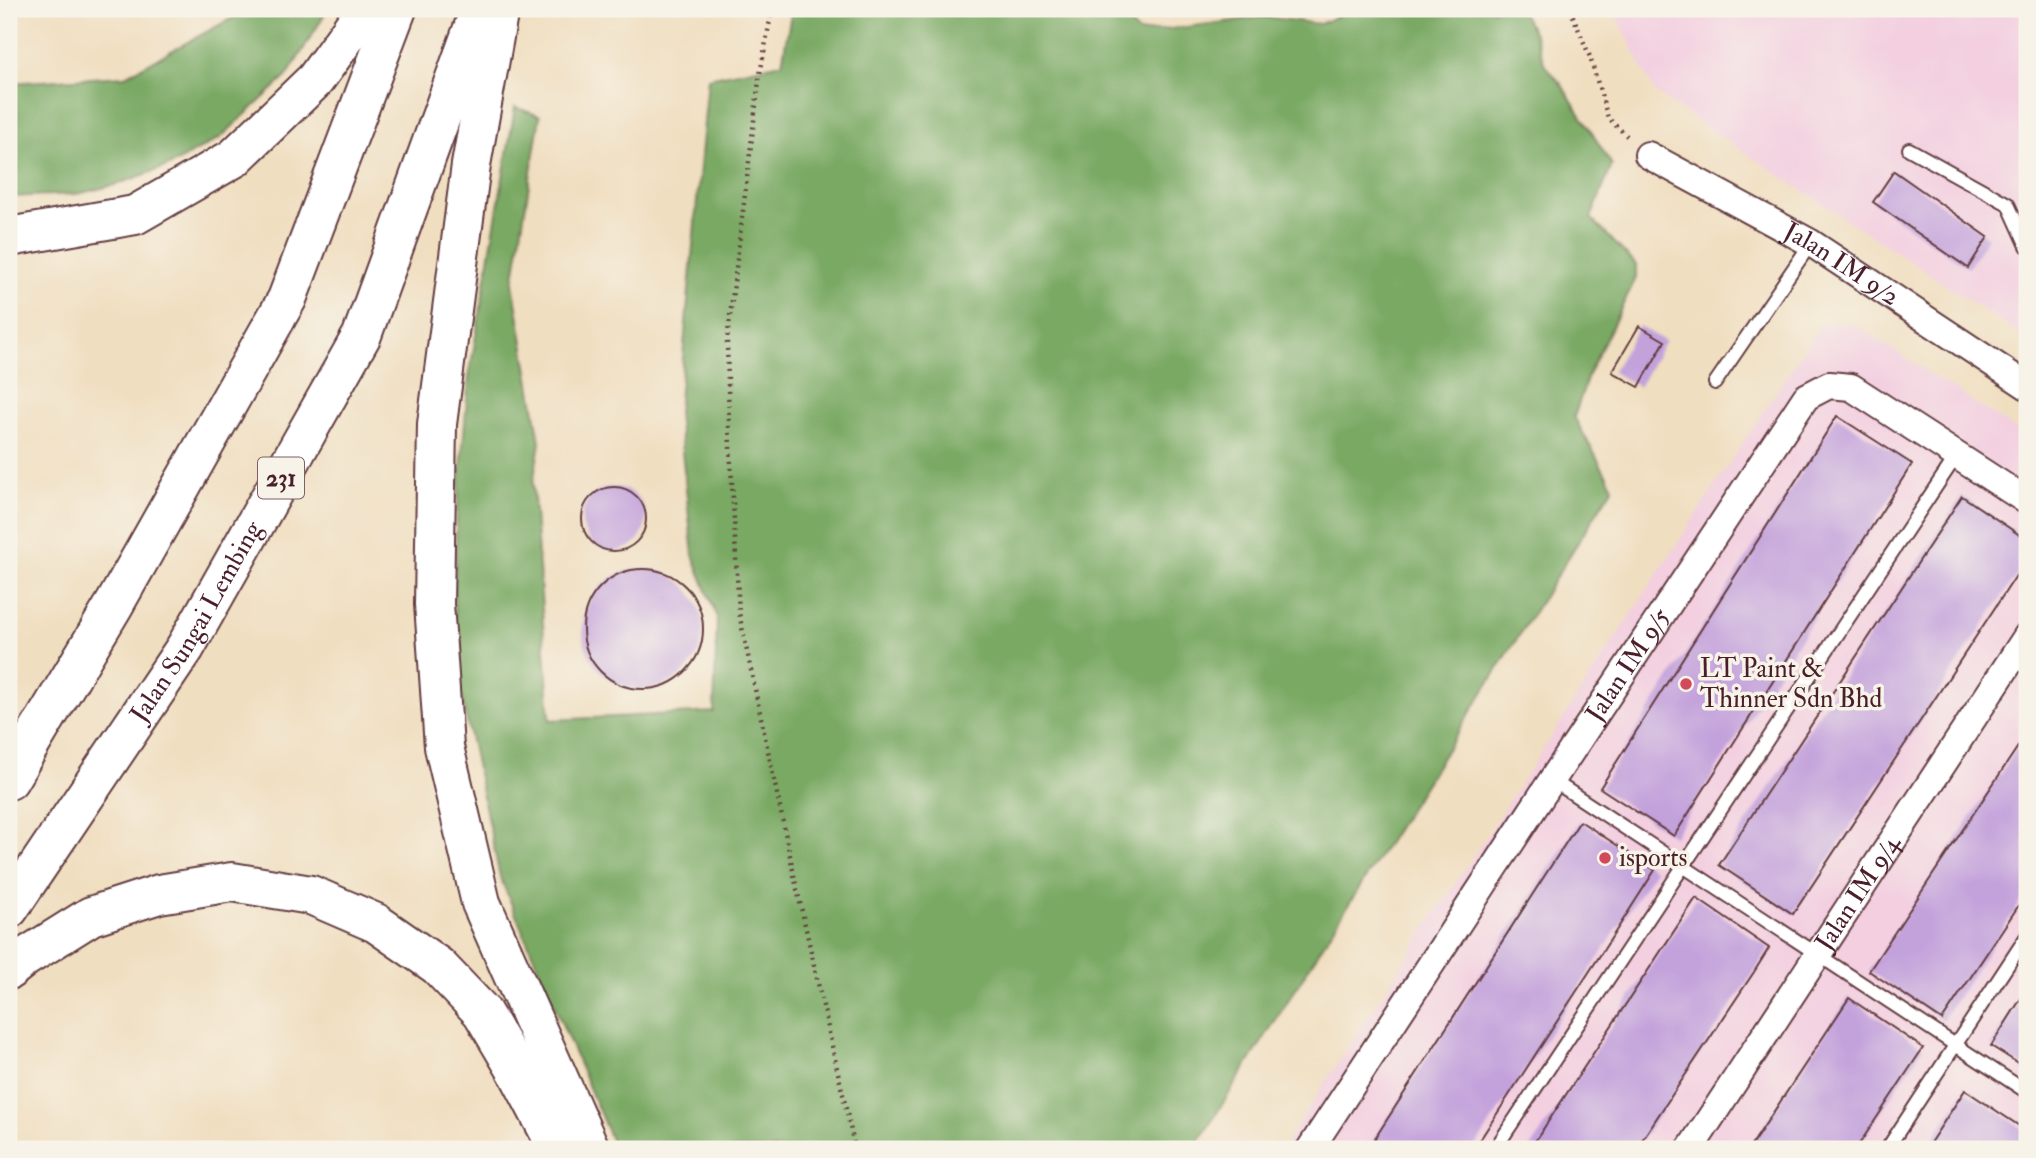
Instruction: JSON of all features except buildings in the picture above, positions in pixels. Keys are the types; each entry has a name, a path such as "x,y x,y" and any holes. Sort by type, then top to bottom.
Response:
{"main road":[{"path":"9,237 135,215 234,158 315,80 366,9"},
{"path":"9,780 114,605 286,299 397,9"},
{"name":"Jalan Sungai Lembing","path":"9,909 185,648 362,335 480,9"},
{"path":"499,9 471,165 437,424 434,604 444,747 481,903 590,1149"},
{"path":"9,970 91,916 159,894 232,882 311,895 376,923 438,966 482,1012 558,1149"}],"street":[{"name":"Jalan IM 9/2","path":"1648,155 1811,243 2027,386"},
{"name":"Jalan IM 9/5","path":"1310,1149 1806,397 1829,385 1851,387 2027,501"},
{"name":"Jalan IM 9/4","path":"1690,1149 2027,636"}],"lane":[{"path":"1909,149 2008,204 2027,246"},
{"path":"1715,383 1811,243"},
{"path":"1495,1149 1957,455"},
{"path":"1552,780 2027,1092"},
{"path":"1887,1149 2027,936"}],"path":[{"path":"772,9 759,80 727,341 739,613 855,1149"},
{"path":"1570,9 1590,57 1608,118 1648,155"}],"shaded area":[{"path":"1613,9 2027,9 2027,339 1655,93"},
{"path":"1854,324 2027,437 2027,1149 1282,1149 1820,325"}],"green space":[{"path":"249,9 328,9 287,76 220,138 171,165 115,185 77,194 9,197 9,83 125,76"},
{"path":"792,9 1115,9 1139,33 1265,17 1320,24 1353,9 1520,9 1534,34 1545,65 1562,85 1612,165 1591,218 1636,265 1636,278 1589,373 1574,417 1613,487 1194,1149 615,1149 500,877 459,684 454,604 457,513 469,377 515,107 540,116 513,284 540,442 533,484 550,720 714,712 717,617 693,555 678,413 708,78 782,63"}],"place":[{"name":"LT Paint & Thinner Sdn Bhd","path":"1686,684"},
{"name":"isports","path":"1605,858"}]}
